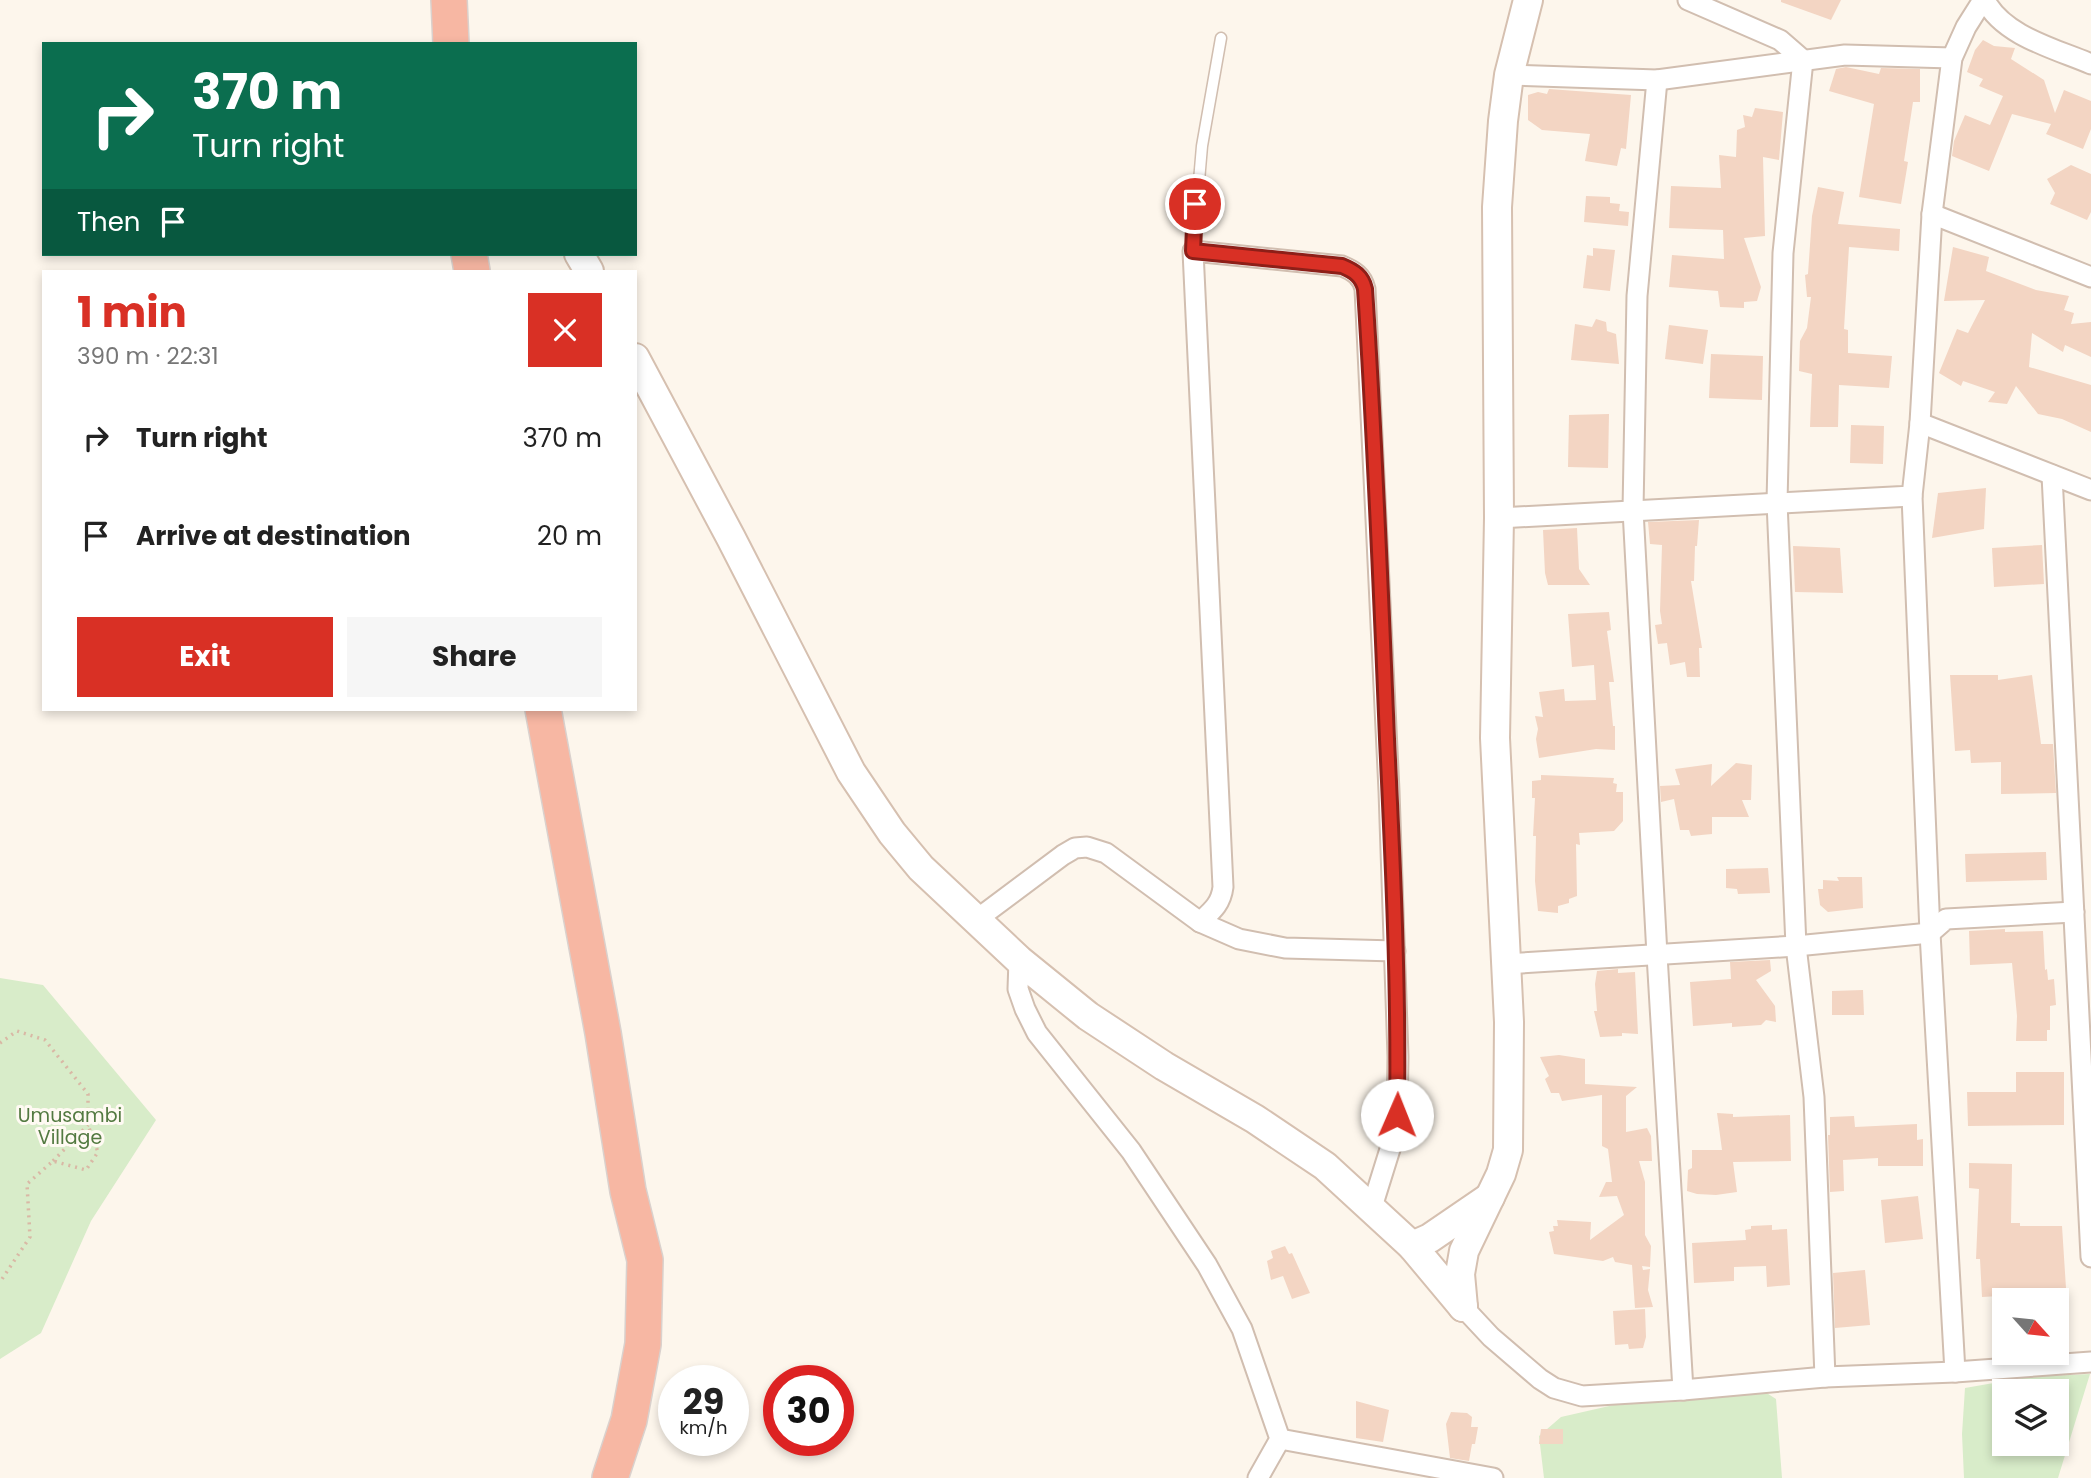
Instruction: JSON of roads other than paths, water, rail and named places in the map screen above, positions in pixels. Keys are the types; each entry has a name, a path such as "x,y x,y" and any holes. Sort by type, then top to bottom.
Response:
{"highway":[{"path":"449,0 451,42"},
{"path":"543,711 603,1032 628,1191 645,1260 643,1344 629,1420 610,1478"},
{"path":"586,1478 608,1413 619,1349 628,1191"}],"street":[{"path":"1463,1307 1460,1274 1464,1251 1501,1174 1507,1150 1509,1062 1495,738 1499,518 1497,207 1509,75 1528,0"},
{"path":"1688,0 1780,40 1803,60"},
{"path":"1955,1372 1930,933 1912,496 1920,423 1932,214 1952,58 1966,27 1984,0 1995,16 2014,31 2091,64"},
{"path":"1509,75 1657,80 1845,55 1952,58"},
{"path":"1803,60 1783,253 1777,502 1796,946 1814,1097 1825,1377"},
{"path":"1657,80 1637,296 1633,510 1684,1390"},
{"path":"1932,214 2091,276"},
{"path":"1200,922 1217,907 1223,887 1193,251 1342,266 1352,270 1363,281 1375,455 1395,951 1397,1115 1391,1146 1372,1208"},
{"path":"637,362 851,772 892,833 921,868 1019,960 1088,1016 1121,1039 1289,1140 1325,1166 1412,1246 1491,1337 1540,1379 1554,1388 1582,1396 1825,1377 1955,1372 2091,1362"},
{"path":"1920,423 2091,490"},
{"path":"2053,475 2091,1257"},
{"path":"1499,518 1912,496"},
{"path":"976,920 1063,855 1075,848 1087,847 1106,853 1200,922 1240,939 1285,948 1395,951"},
{"path":"1505,964 1796,946 1930,933 1946,919 2074,912"},
{"path":"1019,960 1018,989 1037,1033 1131,1151 1207,1265 1242,1329 1280,1439 1258,1478"},
{"path":"1412,1246 1430,1238 1490,1196"},
{"path":"1280,1439 1493,1478"}],"lane":[{"path":"1193,251 1202,146 1221,38"}],"park label":[{"name":"Umusambi Village","path":"70,1126"}]}
